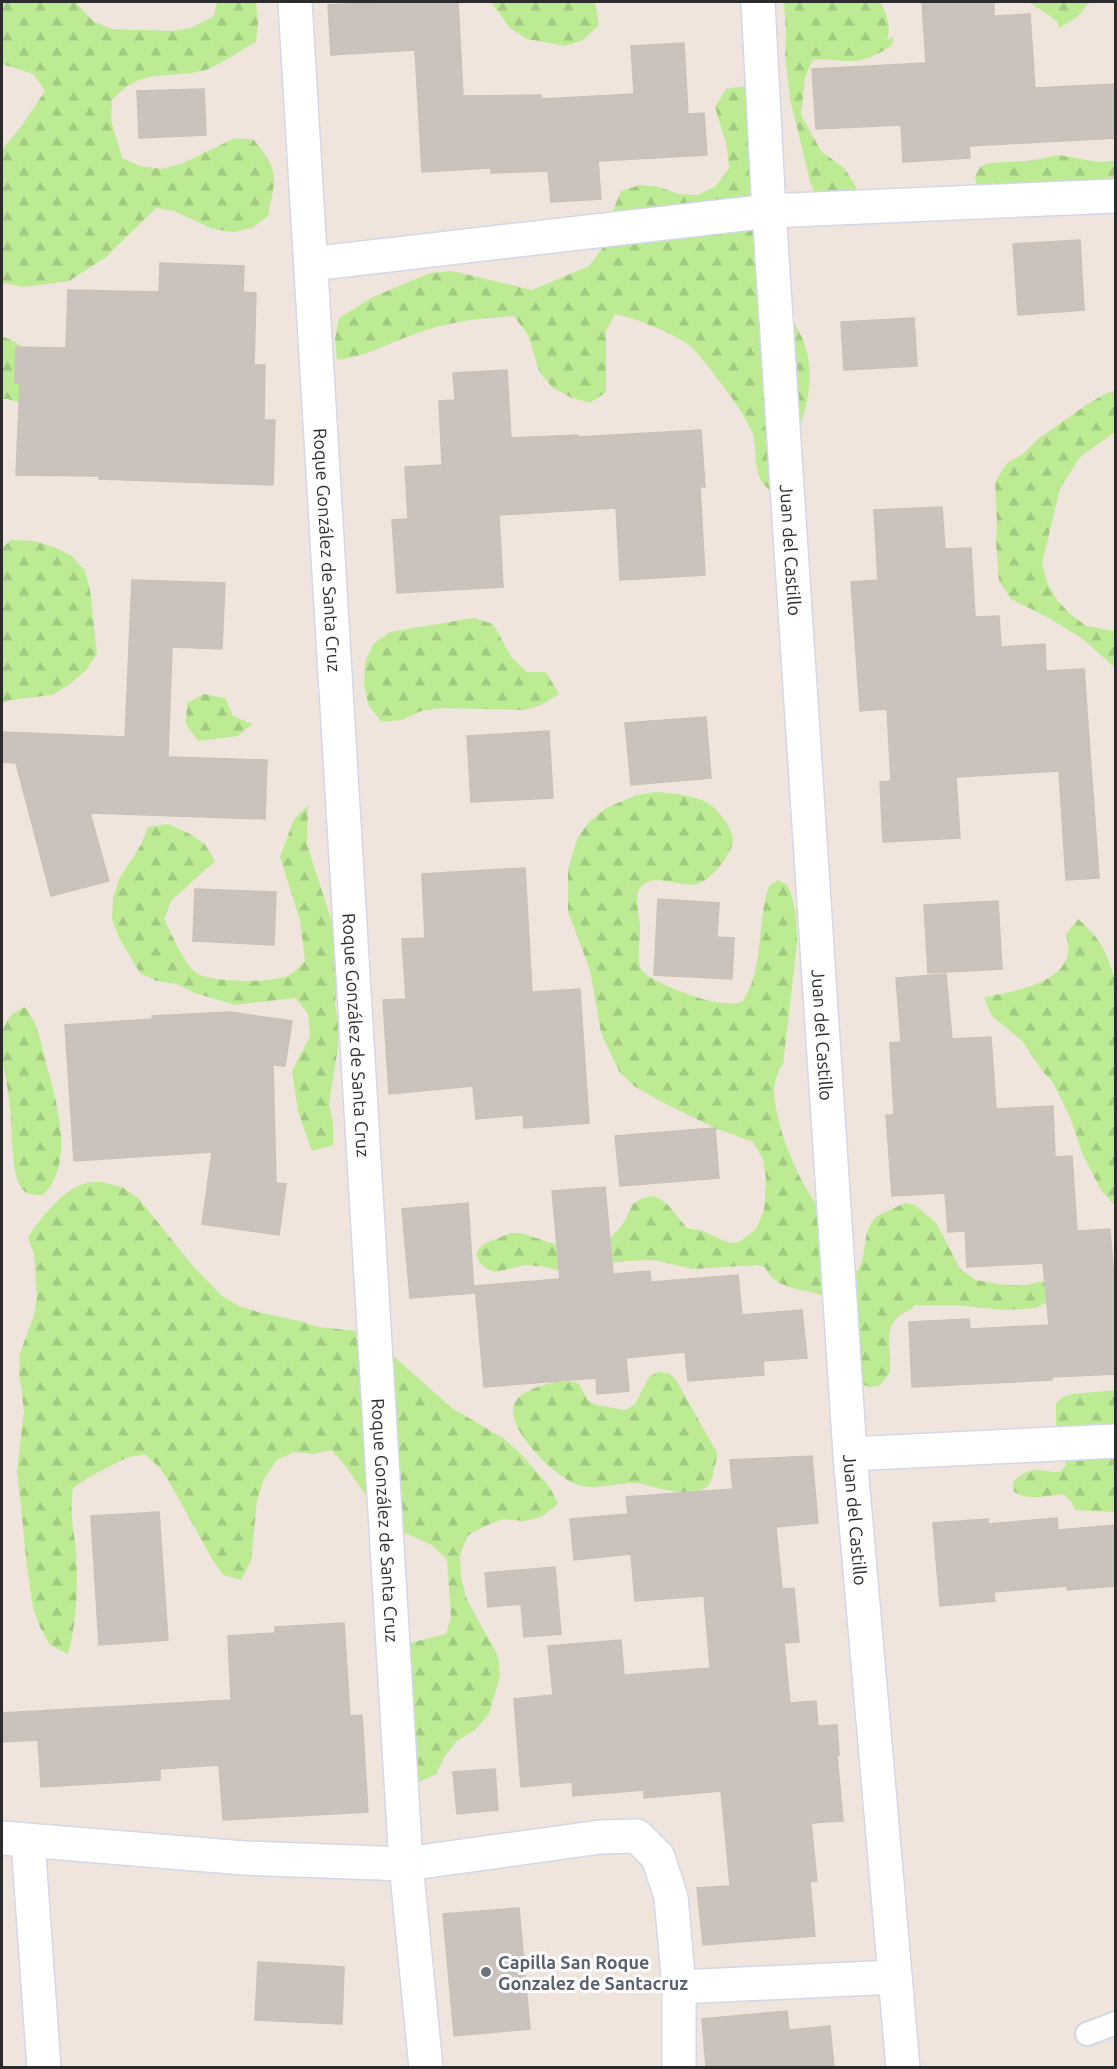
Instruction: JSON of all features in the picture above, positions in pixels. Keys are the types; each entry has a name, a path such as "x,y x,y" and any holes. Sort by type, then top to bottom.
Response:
{"street":[{"name":"Roque González de Santa Cruz","path":"295,2 406,1864 426,2067"},
{"name":"Juan del Castillo","path":"758,2 769,211 850,1455 903,2067"},
{"path":"311,264 769,211 1116,196"},
{"path":"850,1455 1116,1441"},
{"path":"44,2067 15,1840 244,1858 406,1864 600,1837 637,1836 658,1857 671,1897 679,1987 679,2067"},
{"path":"679,1987 894,1977"}],"lane":[{"path":"1087,2034 1116,2023"}],"green space":[{"path":"2,2 75,2 93,21 112,29 171,31 191,28 214,16 217,2 256,2 258,22 256,42 202,71 154,76 134,82 112,100 111,120 122,158 140,166 161,169 181,164 235,138 254,140 269,160 274,176 268,216 252,228 234,232 213,229 174,211 156,208 106,257 69,281 24,287 2,283 2,150 45,91 33,74 2,64"},
{"path":"491,2 595,2 599,25 583,40 565,46 527,39 510,28"},
{"path":"784,2 880,2 888,23 888,38 884,41 894,37 891,46 864,59 813,60 805,77 801,115 821,151 845,169 856,187 856,196 823,211 810,182 790,98 785,56"},
{"path":"1029,2 1090,2 1077,17 1059,28 1057,21"},
{"path":"745,86 757,99 779,304 797,327 806,350 810,373 808,396 802,420 773,492 761,481 758,474 750,426 703,360 688,344 663,330 632,318 615,314 606,331 606,392 590,403 570,397 553,388 540,373 528,335 514,316 475,319 437,327 366,353 337,360 335,339 339,318 373,297 430,273 452,271 532,290 589,266 602,249 605,230 621,191 640,185 659,187 678,194 698,195 716,186 729,168 727,147 715,107 726,89"},
{"path":"1059,155 1098,162 1115,161 1115,193 977,187 975,177 979,168 988,163 1028,161"},
{"path":"2,336 17,343 32,355 47,411 2,399"},
{"path":"1115,391 1115,432 1081,456 1060,488 1042,564 1047,582 1057,600 1070,614 1086,626 1115,631 1115,668 1083,639 1049,618 1011,599 999,581 995,482 1006,464 1023,454 1038,439 1089,403"},
{"path":"11,540 34,541 54,547 72,556 85,571 90,590 97,654 86,670 70,684 52,695 2,703 2,548"},
{"path":"474,618 493,624 512,658 527,672 546,672 559,694 541,705 524,710 441,708 421,711 402,720 382,722 369,706 364,686 365,663 373,644 390,632"},
{"path":"204,694 225,698 233,716 252,724 238,736 198,741 186,724 187,703"},
{"path":"656,792 685,796 707,803 726,822 733,841 720,867 702,882 690,885 659,880 645,883 640,888 637,901 640,924 639,959 641,969 651,978 702,999 727,1003 742,1002 754,975 769,886 778,880 787,885 791,893 796,914 797,943 783,1065 780,1067 774,1087 775,1103 783,1135 796,1168 819,1207 848,1269 858,1271 862,1262 867,1232 877,1216 905,1203 915,1205 937,1224 960,1269 976,1280 1005,1285 1027,1285 1047,1280 1061,1295 1035,1308 1025,1309 914,1305 913,1308 899,1316 890,1329 888,1375 879,1386 870,1387 861,1384 828,1298 785,1285 770,1275 765,1267 756,1265 693,1269 654,1260 625,1261 566,1270 525,1265 496,1272 487,1269 479,1262 476,1253 482,1245 510,1233 521,1233 560,1246 610,1238 623,1224 633,1204 651,1196 668,1205 687,1228 703,1231 729,1243 739,1242 756,1229 764,1210 766,1179 763,1159 753,1142 715,1128 662,1102 634,1086 619,1071 601,1033 590,970 568,912 568,870 577,839 589,822 606,808 637,795"},
{"path":"308,805 307,845 332,922 338,1024 338,1047 329,1104 333,1123 333,1145 312,1151 298,1111 292,1071 310,1036 308,1014 296,998 235,1005 195,993 177,984 157,981 140,973 119,938 112,919 113,898 119,879 141,845 148,827 168,824 204,843 215,861 171,901 164,919 186,961 195,972 203,976 243,981 272,979 291,974 305,961 300,920 280,857 294,819"},
{"path":"1078,919 1093,933 1102,946 1115,980 1115,1206 1101,1190 1083,1155 1070,1117 1052,1081 1022,1041 992,1016 984,998 1034,985 1056,973 1064,964 1068,953 1066,934"},
{"path":"25,1007 36,1026 41,1041 61,1131 59,1166 53,1182 43,1195 26,1192 18,1181 13,1158 10,1107 3,1058 2,1034 5,1025 16,1011"},
{"path":"102,1182 122,1187 139,1199 193,1266 222,1296 239,1306 258,1312 318,1327 357,1331 376,1341 452,1408 504,1439 520,1453 549,1486 558,1504 541,1517 524,1521 503,1519 467,1536 460,1556 461,1577 467,1600 498,1656 500,1676 489,1714 475,1730 457,1741 445,1756 436,1774 417,1783 406,1644 446,1634 451,1617 447,1559 432,1545 396,1529 380,1516 344,1464 331,1450 313,1454 294,1452 277,1460 264,1479 257,1500 251,1561 241,1580 223,1575 171,1485 160,1468 145,1454 126,1458 73,1488 72,1513 77,1578 73,1629 68,1654 50,1645 33,1608 17,1470 24,1411 19,1373 20,1353 34,1315 37,1297 34,1254 28,1237 45,1214 67,1193 83,1184"},
{"path":"658,1372 669,1373 676,1380 717,1453 713,1475 708,1485 700,1491 678,1492 632,1483 594,1487 580,1486 563,1477 538,1455 526,1442 513,1414 515,1402 525,1393 558,1382 578,1383 588,1400 596,1405 626,1410 635,1404 649,1377"},
{"path":"1115,1390 1115,1512 1075,1510 1071,1501 1063,1494 1032,1497 1014,1492 1013,1482 1019,1476 1035,1470 1060,1472 1066,1465 1056,1423 1056,1404 1062,1397"}],"building":[{"path":"458,2 463,96 541,95 541,99 634,94 631,46 684,43 688,114 704,113 707,155 598,161 601,199 551,202 548,171 491,173 491,168 422,172 415,50 331,55 328,5"},
{"path":"922,2 994,2 994,16 1030,14 1035,88 1116,84 1116,138 969,146 970,158 903,162 901,125 816,129 812,69 926,63"},
{"path":"204,89 206,135 139,138 137,91"},
{"path":"1080,240 1084,310 1018,315 1013,244"},
{"path":"160,263 244,266 243,292 256,293 254,365 265,365 264,420 275,420 273,485 99,479 99,476 16,475 20,383 15,383 16,347 66,348 68,290 159,292"},
{"path":"914,318 917,366 844,370 841,322"},
{"path":"507,370 511,438 578,435 578,437 701,430 705,487 700,487 705,575 620,580 616,508 499,515 503,587 397,593 392,520 408,519 405,467 442,465 439,401 455,400 453,373"},
{"path":"942,507 945,549 971,548 975,617 999,616 1001,647 1045,644 1046,671 1084,669 1099,878 1066,880 1059,771 956,777 960,838 883,842 880,782 891,781 887,709 860,711 851,582 878,580 874,510"},
{"path":"132,580 225,583 222,649 172,647 168,757 267,760 265,819 90,813 109,881 51,896 16,763 2,762 2,732 125,737"},
{"path":"706,717 711,778 631,785 625,723"},
{"path":"549,731 553,798 471,802 467,736"},
{"path":"525,868 532,992 580,989 589,1123 524,1128 523,1115 476,1119 473,1086 389,1094 383,1000 406,999 402,939 425,938 422,874"},
{"path":"195,889 276,892 274,945 193,941"},
{"path":"658,899 719,903 717,937 734,938 732,979 654,975"},
{"path":"998,901 1002,969 928,973 924,905"},
{"path":"946,974 952,1039 991,1037 996,1109 1053,1106 1055,1157 1072,1156 1077,1231 1110,1229 1116,1303 1116,1374 1052,1377 1052,1380 912,1387 909,1322 969,1319 970,1329 1049,1325 1043,1263 967,1267 965,1231 948,1232 945,1193 892,1196 886,1115 894,1115 890,1043 901,1042 896,978"},
{"path":"230,1012 292,1021 285,1066 273,1065 276,1183 286,1184 279,1235 202,1224 212,1152 74,1161 65,1025 153,1019 152,1016"},
{"path":"715,1128 719,1178 620,1186 615,1136"},
{"path":"605,1187 613,1274 650,1271 651,1282 738,1275 742,1315 802,1310 807,1358 763,1361 764,1375 688,1381 685,1352 626,1358 629,1391 597,1394 596,1378 484,1387 475,1286 560,1279 552,1191"},
{"path":"468,1203 474,1293 410,1298 402,1209"},
{"path":"812,1456 818,1523 776,1527 782,1589 794,1588 799,1642 784,1643 790,1703 816,1701 818,1726 837,1725 839,1755 837,1755 843,1821 811,1823 817,1881 810,1882 815,1936 703,1945 697,1888 730,1886 721,1791 644,1798 644,1790 573,1796 572,1782 521,1787 514,1699 553,1695 548,1646 621,1640 624,1675 710,1668 704,1596 635,1601 631,1554 574,1560 570,1519 628,1514 626,1497 733,1489 730,1460"},
{"path":"159,1512 168,1640 99,1645 91,1516"},
{"path":"1057,1518 1058,1530 1116,1525 1116,1586 1067,1590 1067,1586 994,1592 995,1601 940,1606 933,1523 988,1519 988,1524"},
{"path":"555,1567 561,1634 524,1637 521,1604 488,1607 485,1573"},
{"path":"344,1623 350,1716 362,1715 368,1812 223,1820 219,1765 160,1769 160,1780 41,1787 38,1740 2,1742 2,1713 231,1700 228,1636 275,1633 275,1627"},
{"path":"495,1769 498,1810 457,1814 453,1772"},
{"name":"Capilla San Roque Gonzalez de Santacruz","path":"519,1908 530,2029 454,2036 443,1914"},
{"path":"258,1962 344,1967 342,2024 255,2020"},
{"path":"787,2011 789,2030 830,2026 834,2067 706,2067 702,2019"}],"place":[{"name":"Capilla San Roque Gonzalez de Santacruz","path":"486,1972"}]}
